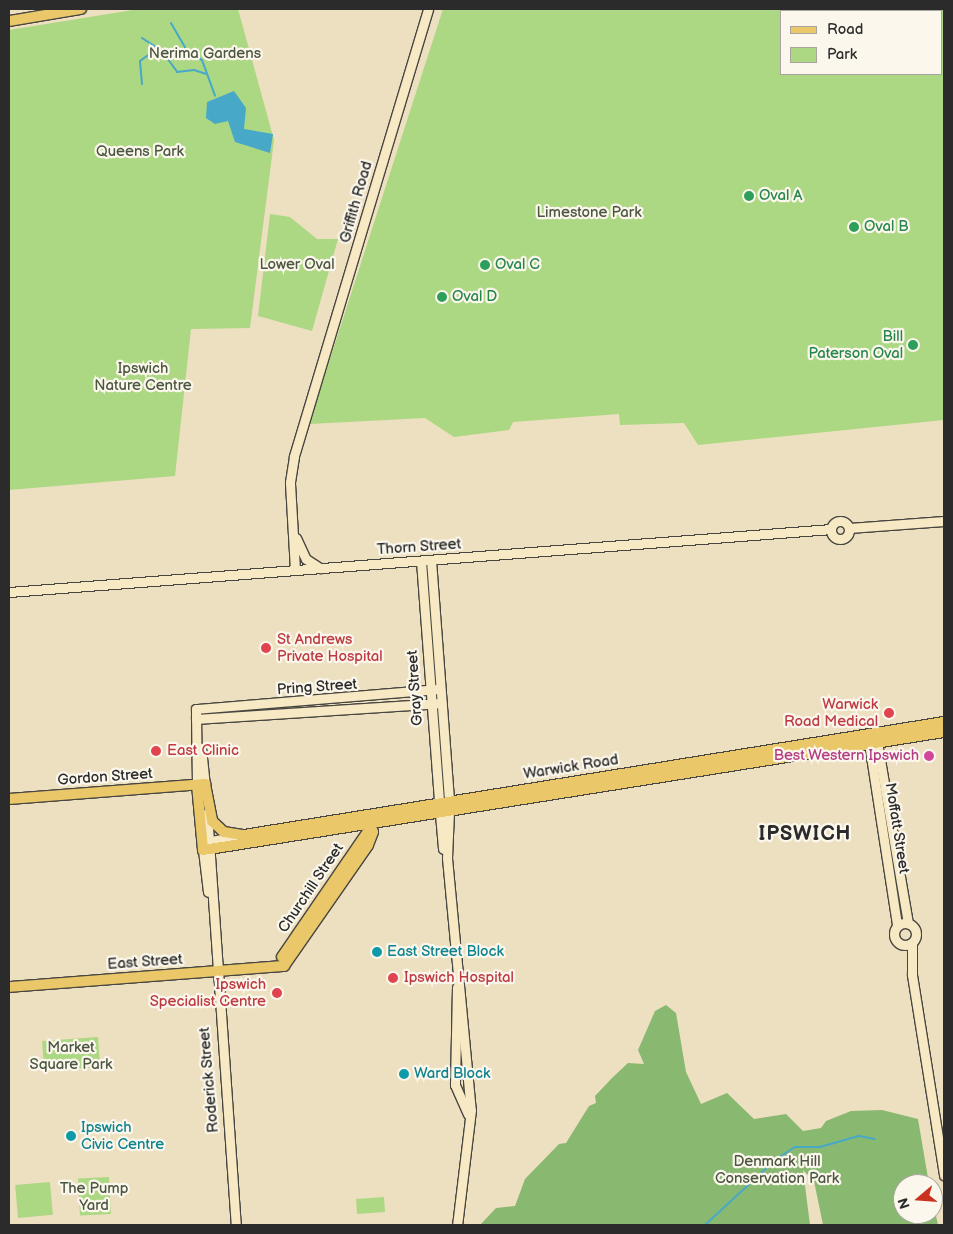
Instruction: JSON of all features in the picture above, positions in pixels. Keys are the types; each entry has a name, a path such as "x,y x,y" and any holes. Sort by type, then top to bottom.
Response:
{"main road":[{"path":"9,21 56,11 81,9"},
{"name":"Warwick Road","path":"206,846 269,836 359,816 444,808 758,762 944,722"},
{"name":"Warwick Road","path":"244,835 269,836 344,829 403,820 444,808 746,754 872,738 944,732"},
{"path":"746,754 758,762"},
{"name":"Gordon Street","path":"9,799 201,785"},
{"name":"Roderick Street","path":"201,785 206,805"},
{"name":"Roderick Street","path":"201,785 206,846"},
{"path":"206,805 218,828 244,835"},
{"path":"359,816 372,824 389,812"},
{"name":"Churchill Street","path":"280,966 368,845 383,829 403,820"},
{"name":"Churchill Street","path":"368,845 372,824"},
{"name":"Churchill Street","path":"280,966 372,824"},
{"path":"344,829 358,835 356,849"},
{"name":"East Street","path":"9,987 280,966"}],"street":[{"name":"Griffith Road","path":"295,570 291,476 424,22 430,9"},
{"name":"Thorn Street","path":"9,592 831,529 842,538 849,528 944,521"},
{"path":"293,534 306,559 322,568"},
{"name":"Gray Street","path":"431,560 447,778 444,808"},
{"name":"Gray Street","path":"421,561 437,778 444,808"},
{"name":"Pring Street","path":"196,709 440,689"},
{"name":"Pring Street","path":"196,720 441,703"},
{"name":"Roderick Street","path":"196,709 201,785"},
{"name":"Moffatt Street","path":"872,738 908,923"},
{"name":"Moffatt Street","path":"872,738 897,926"},
{"path":"437,778 447,778"},
{"name":"Roderick Street","path":"206,805 206,846 236,1225"},
{"path":"444,808 458,982 469,1084 470,1122 457,1225"},
{"name":"Warwick Road","path":"206,846 244,835"},
{"path":"912,975 900,944 893,935 897,926 908,923 916,932 912,943 912,975 944,1175"},
{"path":"900,944 912,943"},
{"path":"458,982 454,1051 456,1092 470,1122"},
{"path":"454,1051 466,1048"},
{"path":"456,1092 463,1093 469,1084"}],"green space":[{"name":"Queens Park","path":"139,9 238,9 274,140 250,328 191,329 175,476 9,490 9,30"},
{"name":"Limestone Park","path":"443,9 944,9 944,420 698,445 684,423 620,425 619,414 513,422 509,430 454,437 425,418 309,424"},
{"name":"Lower Oval","path":"270,214 290,217 317,239 338,239 312,331 258,316"},
{"name":"Denmark Hill Conservation Park","path":"666,1005 676,1013 686,1072 701,1104 727,1093 754,1119 786,1114 803,1131 821,1128 826,1121 851,1111 882,1110 918,1119 927,1174 893,1174 893,1224 938,1225 823,1225 814,1181 803,1170 810,1225 480,1225 496,1208 515,1206 525,1179 559,1144 566,1143 589,1106 596,1103 595,1096 612,1078 628,1063 644,1064 638,1050 655,1011"},
{"name":"Market Square Park","path":"98,1037 100,1067 44,1071 42,1041"},
{"name":"The Pump Yard","path":"109,1177 111,1214 80,1216 78,1179"},
{"path":"50,1182 53,1215 18,1218 15,1185"},
{"path":"384,1197 385,1212 357,1214 356,1199"}],"water":[{"path":"234,91 246,108 244,129 273,134 270,153 235,142 228,121 215,124 206,118 207,102"}],"waterway":[{"path":"171,23 186,49 202,60 215,96"},
{"path":"142,38 162,51 177,72 194,70 206,74"},
{"path":"142,84 140,61 158,48"},
{"path":"705,1225 774,1161 795,1147 820,1147 859,1136 875,1139"}],"place":[{"name":"Oval A","path":"749,196"},
{"name":"Oval B","path":"854,227"},
{"name":"Oval C","path":"485,265"},
{"name":"Oval D","path":"442,297"},
{"name":"Bill Paterson Oval","path":"913,345"},
{"name":"St Andrews Private Hospital","path":"266,648"},
{"name":"Warwick Road Medical","path":"889,713"},
{"name":"East Clinic","path":"156,751"},
{"name":"Best Western Ipswich","path":"929,756"},
{"name":"East Street Block","path":"377,952"},
{"name":"Ipswich Hospital","path":"393,978"},
{"name":"Ipswich Specialist Centre","path":"277,993"},
{"name":"Ward Block","path":"404,1074"},
{"name":"Ipswich Civic Centre","path":"71,1136"}],"district":[{"name":"IPSWICH","path":"805,834"}],"park label":[{"name":"Nerima Gardens","path":"205,54"},
{"name":"Ipswich Nature Centre","path":"143,376"}]}
